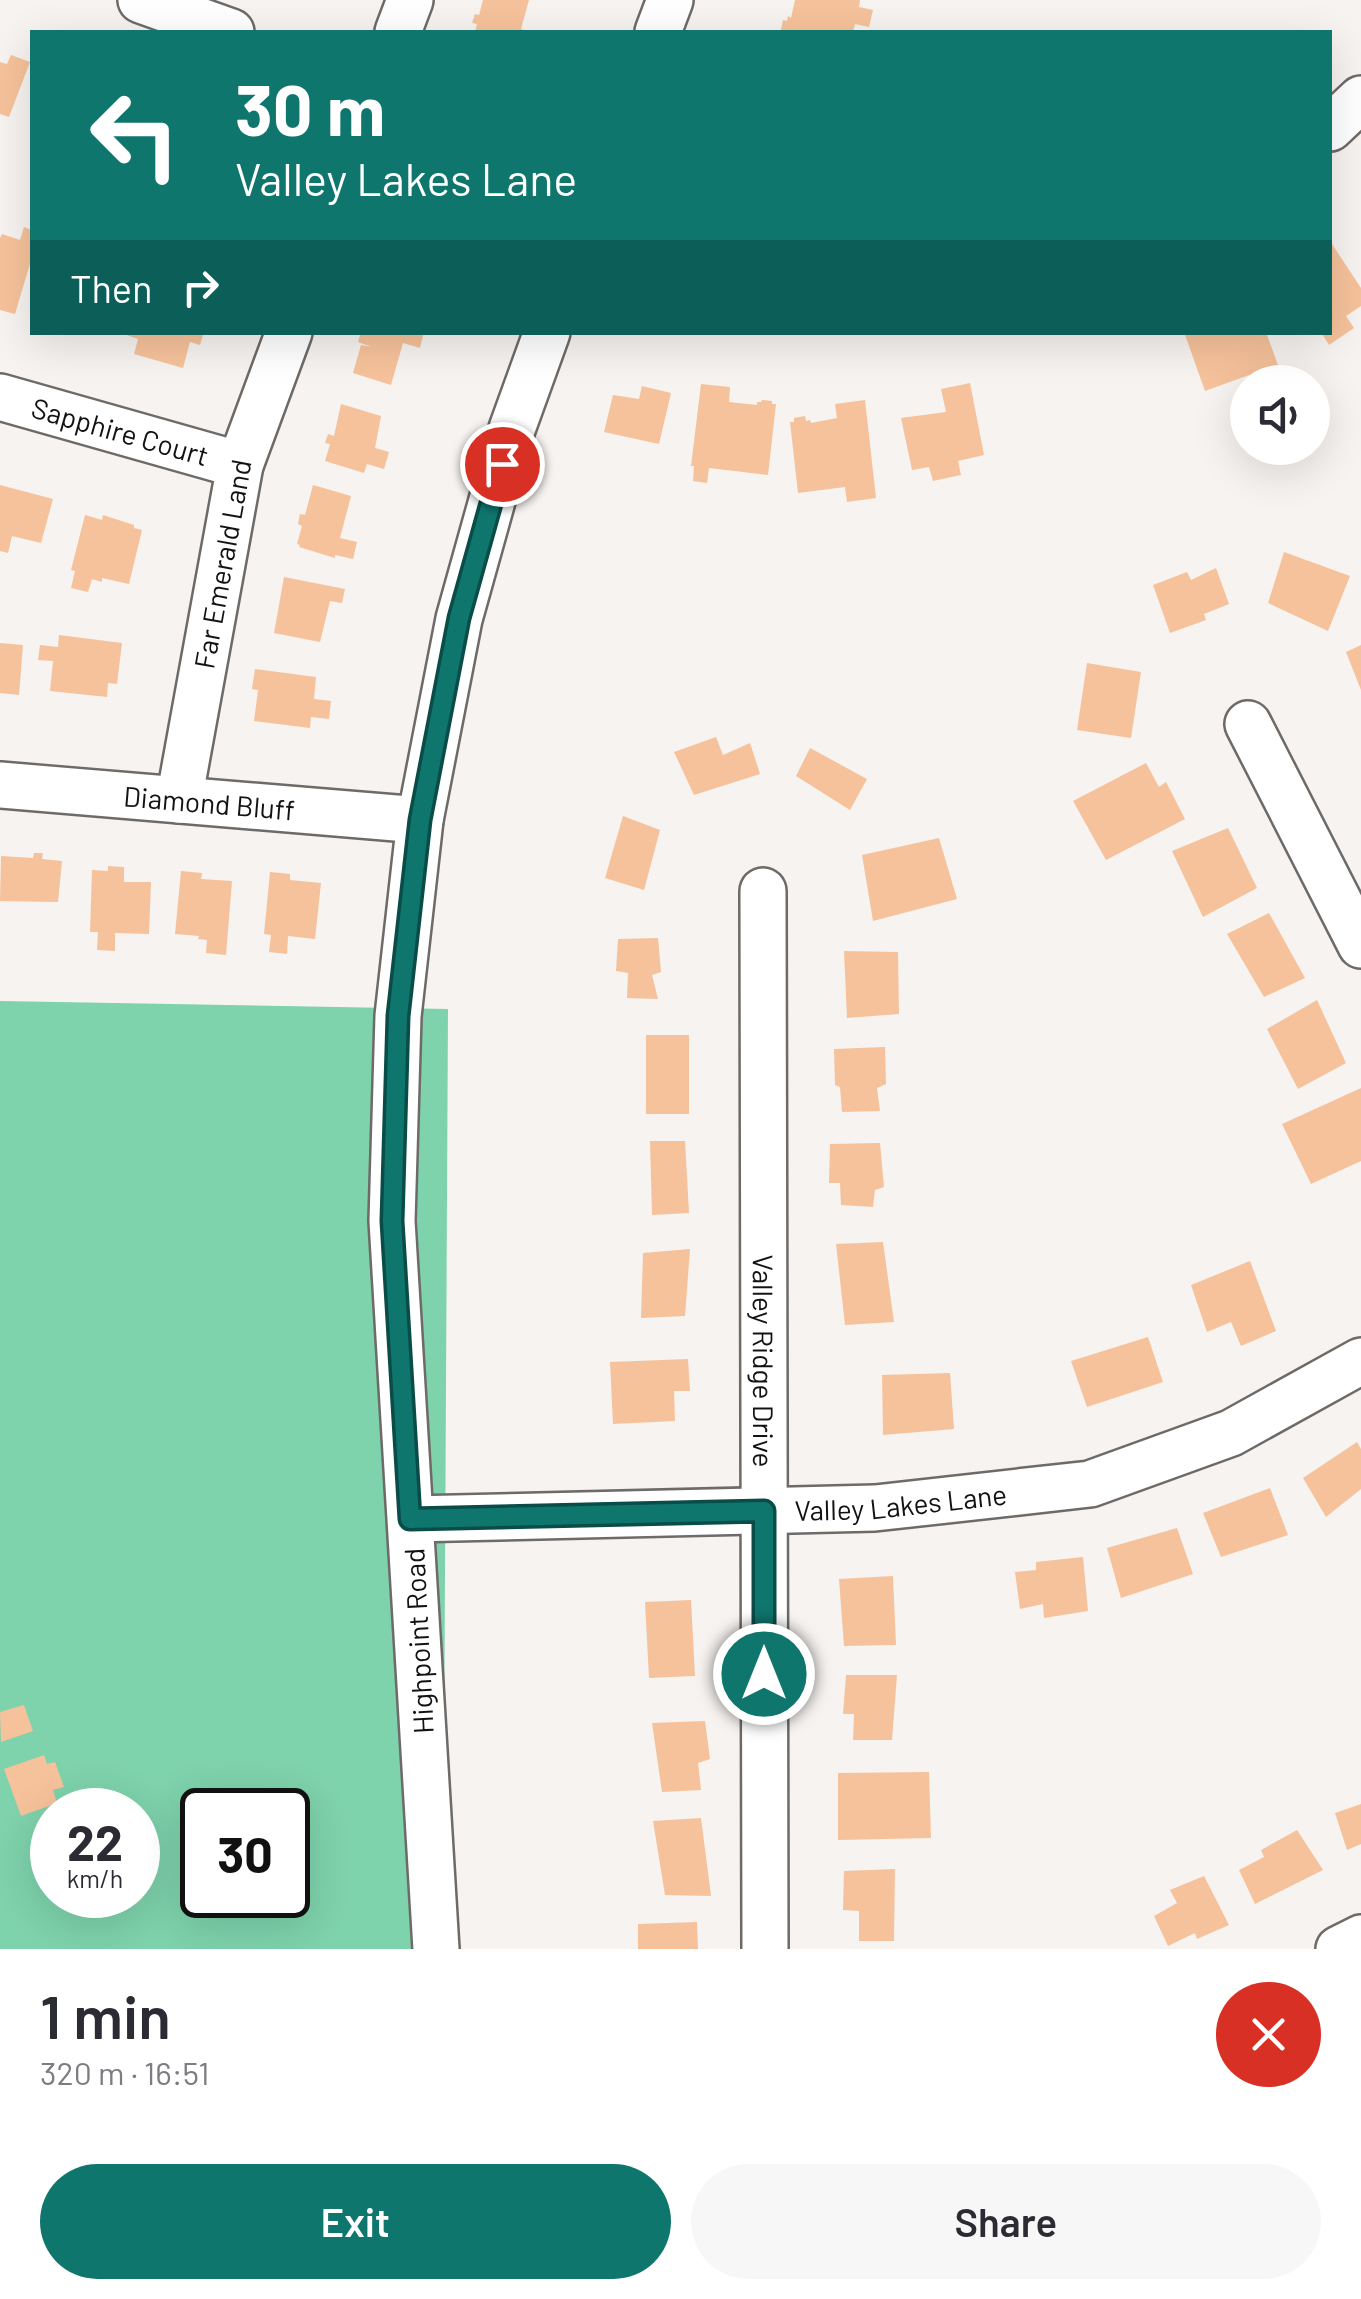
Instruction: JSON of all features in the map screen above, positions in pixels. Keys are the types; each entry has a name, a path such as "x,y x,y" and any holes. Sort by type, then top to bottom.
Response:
{"street":[{"path":"141,0 224,30"},
{"path":"399,30 410,0"},
{"path":"659,30 670,0"},
{"path":"1332,126 1361,99"},
{"name":"Far Emerald Land","path":"179,800 240,465 287,335"},
{"name":"Highpoint Road","path":"436,1949 392,1221 398,1016 420,820 459,618 512,430 547,335"},
{"name":"Sapphire Court","path":"0,397 240,465"},
{"path":"1248,724 1361,945"},
{"name":"Diamond Bluff","path":"0,786 420,820"},
{"name":"Valley Ridge Drive","path":"764,891 765,1949"},
{"name":"Valley Lakes Lane","path":"410,1519 875,1508 1090,1484 1231,1433 1361,1361"},
{"path":"1338,1949 1361,1938"}],"green space":[{"path":"0,1001 448,1009 443,1949 0,1949"}],"building":[{"path":"483,0 529,0 524,30 476,30 477,24 472,23 475,14 479,15"},
{"path":"795,0 860,0 859,7 873,10 869,27 855,24 854,30 781,30 783,20 791,18"},
{"path":"11,55 30,62 9,117 0,114 0,62 7,64"},
{"path":"24,227 30,229 30,264 15,314 0,310 0,238 2,234 20,240"},
{"path":"1332,244 1361,288 1361,306 1346,316 1354,328 1329,345 1323,335 1332,335"},
{"path":"127,335 203,335 200,345 190,342 183,368 134,354 138,339"},
{"path":"360,335 423,335 420,348 403,343 391,385 353,373 361,345 372,347 358,342"},
{"path":"1185,335 1267,335 1278,365 1230,365 1230,382 1205,391"},
{"path":"970,383 984,455 958,461 961,475 933,481 929,467 912,470 901,418 946,412 941,389"},
{"path":"701,384 730,387 729,402 757,405 762,400 776,404 768,475 709,468 707,483 693,481 691,466"},
{"path":"642,386 671,393 659,444 604,432 613,395 639,399"},
{"path":"865,400 876,498 847,502 845,487 798,493 790,422 805,416 811,423 837,418 835,404"},
{"path":"341,404 381,416 375,448 389,452 384,469 367,464 364,473 325,461 330,444 325,443 328,434 334,436"},
{"path":"0,485 53,499 41,543 12,536 8,553 0,551"},
{"path":"313,485 351,496 340,538 357,542 353,559 335,558 297,544 302,526 298,524 300,514 305,515"},
{"path":"85,515 102,520 103,515 142,530 129,584 102,578 102,582 92,579 88,592 71,588 75,571 71,570"},
{"path":"1284,552 1350,576 1328,631 1268,603"},
{"path":"1216,568 1229,604 1204,614 1206,620 1170,633 1153,585 1187,572 1191,580"},
{"path":"284,577 345,589 342,603 330,601 320,642 274,633"},
{"path":"59,635 122,643 117,684 108,683 107,697 50,691 53,661 38,660 40,645 58,647"},
{"path":"0,643 23,645 19,695 0,693"},
{"path":"1361,645 1361,690 1346,652"},
{"path":"1087,663 1141,672 1131,738 1077,730"},
{"path":"255,669 316,677 314,699 331,701 329,719 311,717 310,728 254,721 258,690 252,689"},
{"path":"716,737 723,755 750,743 760,774 694,795 674,752"},
{"path":"810,748 867,779 850,810 796,776"},
{"path":"1146,763 1159,787 1166,782 1185,819 1106,860 1073,801"},
{"path":"623,816 660,830 644,890 605,878"},
{"path":"1228,828 1257,888 1203,917 1172,851"},
{"path":"939,838 957,899 873,921 862,855"},
{"path":"34,853 43,853 42,859 62,861 58,902 0,901 1,856 33,858"},
{"path":"108,866 124,867 124,882 151,882 149,934 115,933 115,951 97,950 98,932 90,932 92,870 108,871"},
{"path":"181,871 202,873 201,879 232,881 226,955 206,953 207,940 198,939 199,936 175,934"},
{"path":"270,872 290,874 290,880 321,883 315,939 288,936 287,954 269,952 271,935 264,934"},
{"path":"1269,913 1305,978 1264,997 1227,934"},
{"path":"658,938 661,972 652,975 658,999 627,998 628,973 616,971 618,939"},
{"path":"844,951 898,952 899,1014 847,1018"},
{"path":"1317,1000 1346,1063 1298,1089 1267,1029"},
{"path":"646,1035 689,1035 689,1114 646,1114"},
{"path":"885,1047 886,1084 877,1088 880,1111 842,1112 840,1087 835,1085 834,1049"},
{"path":"1361,1088 1361,1161 1311,1184 1282,1124"},
{"path":"650,1141 685,1141 689,1213 652,1215"},
{"path":"880,1143 884,1187 875,1190 873,1207 841,1205 840,1183 829,1183 830,1144"},
{"path":"883,1242 894,1322 845,1325 836,1244"},
{"path":"690,1249 685,1316 641,1318 643,1253"},
{"path":"1250,1261 1276,1331 1241,1346 1231,1322 1207,1332 1191,1285"},
{"path":"1148,1337 1163,1382 1087,1407 1071,1361"},
{"path":"688,1359 690,1391 674,1391 675,1421 613,1424 610,1362"},
{"path":"950,1373 954,1429 883,1435 882,1375"},
{"path":"1357,1442 1361,1449 1361,1489 1326,1517 1303,1478"},
{"path":"1270,1488 1288,1535 1221,1557 1203,1513"},
{"path":"1177,1528 1193,1574 1121,1598 1107,1548"},
{"path":"1083,1557 1088,1611 1044,1618 1043,1604 1020,1609 1015,1572 1036,1570 1036,1562"},
{"path":"893,1576 896,1645 844,1646 839,1579"},
{"path":"691,1600 695,1676 649,1678 645,1602"},
{"path":"846,1675 897,1675 892,1740 853,1740 854,1714 843,1714"},
{"path":"24,1705 33,1731 1,1742 0,1712"},
{"path":"705,1721 710,1759 698,1763 701,1790 662,1792 652,1723"},
{"path":"44,1755 47,1764 55,1762 64,1787 30,1788 30,1813 21,1816 4,1769"},
{"path":"929,1772 931,1838 838,1840 838,1773"},
{"path":"1361,1804 1361,1844 1347,1850 1335,1813"},
{"path":"701,1818 711,1896 665,1895 653,1821"},
{"path":"1297,1830 1323,1870 1255,1904 1239,1870 1264,1857 1261,1850"},
{"path":"895,1869 894,1941 859,1941 859,1911 843,1910 844,1871"},
{"path":"1204,1876 1229,1925 1197,1939 1195,1933 1168,1946 1154,1916 1177,1903 1170,1890"},
{"path":"697,1922 698,1949 638,1949 638,1924"}],"route":[{"path":"502,464 459,618 420,820 398,1016 392,1221 410,1519 764,1511 764,1674"}]}
